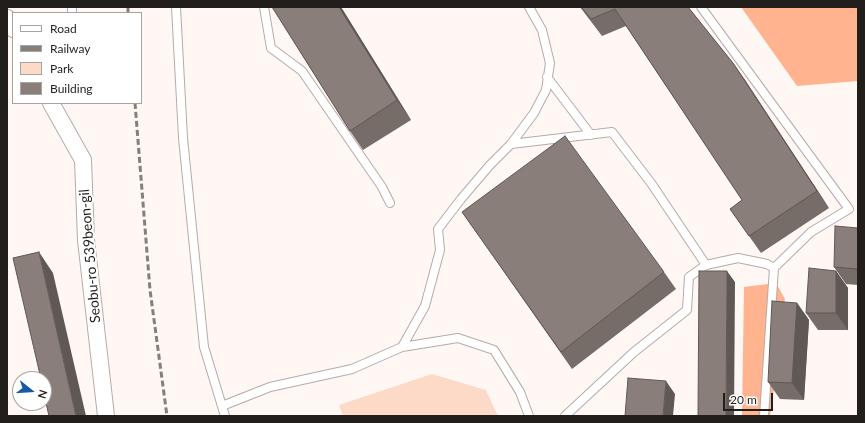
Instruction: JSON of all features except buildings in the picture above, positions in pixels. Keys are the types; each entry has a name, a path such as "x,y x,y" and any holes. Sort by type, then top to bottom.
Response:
{"street":[{"path":"7,18 12,27"},
{"name":"Seobu-ro 539beon-gil","path":"52,104 83,160 86,240 106,416"}],"lane":[{"path":"176,7 183,138 204,347 225,416"},
{"path":"264,7 271,48 302,71 382,187 390,203"},
{"path":"402,347 425,306 440,250 438,229 490,165 511,144 534,113 546,90 550,63 542,30 529,7"},
{"path":"701,7 849,209 811,232 774,268 764,416"},
{"path":"547,77 591,135"},
{"path":"511,144 612,132 651,183 706,265"},
{"path":"565,416 634,352 687,310 689,277 706,265 738,258 767,264 774,268"},
{"path":"222,406 270,387 352,369 402,347 458,338 494,350 520,392 529,416"}],"green space":[{"path":"432,374 486,390 498,416 343,416 339,405"}],"shaded area":[{"path":"741,7 858,7 858,81 797,86"},
{"path":"776,283 785,299 779,324 776,377 770,416 742,416 744,287"}],"railway":[{"path":"128,7 128,12"},
{"path":"135,104 150,290 167,416"}]}
